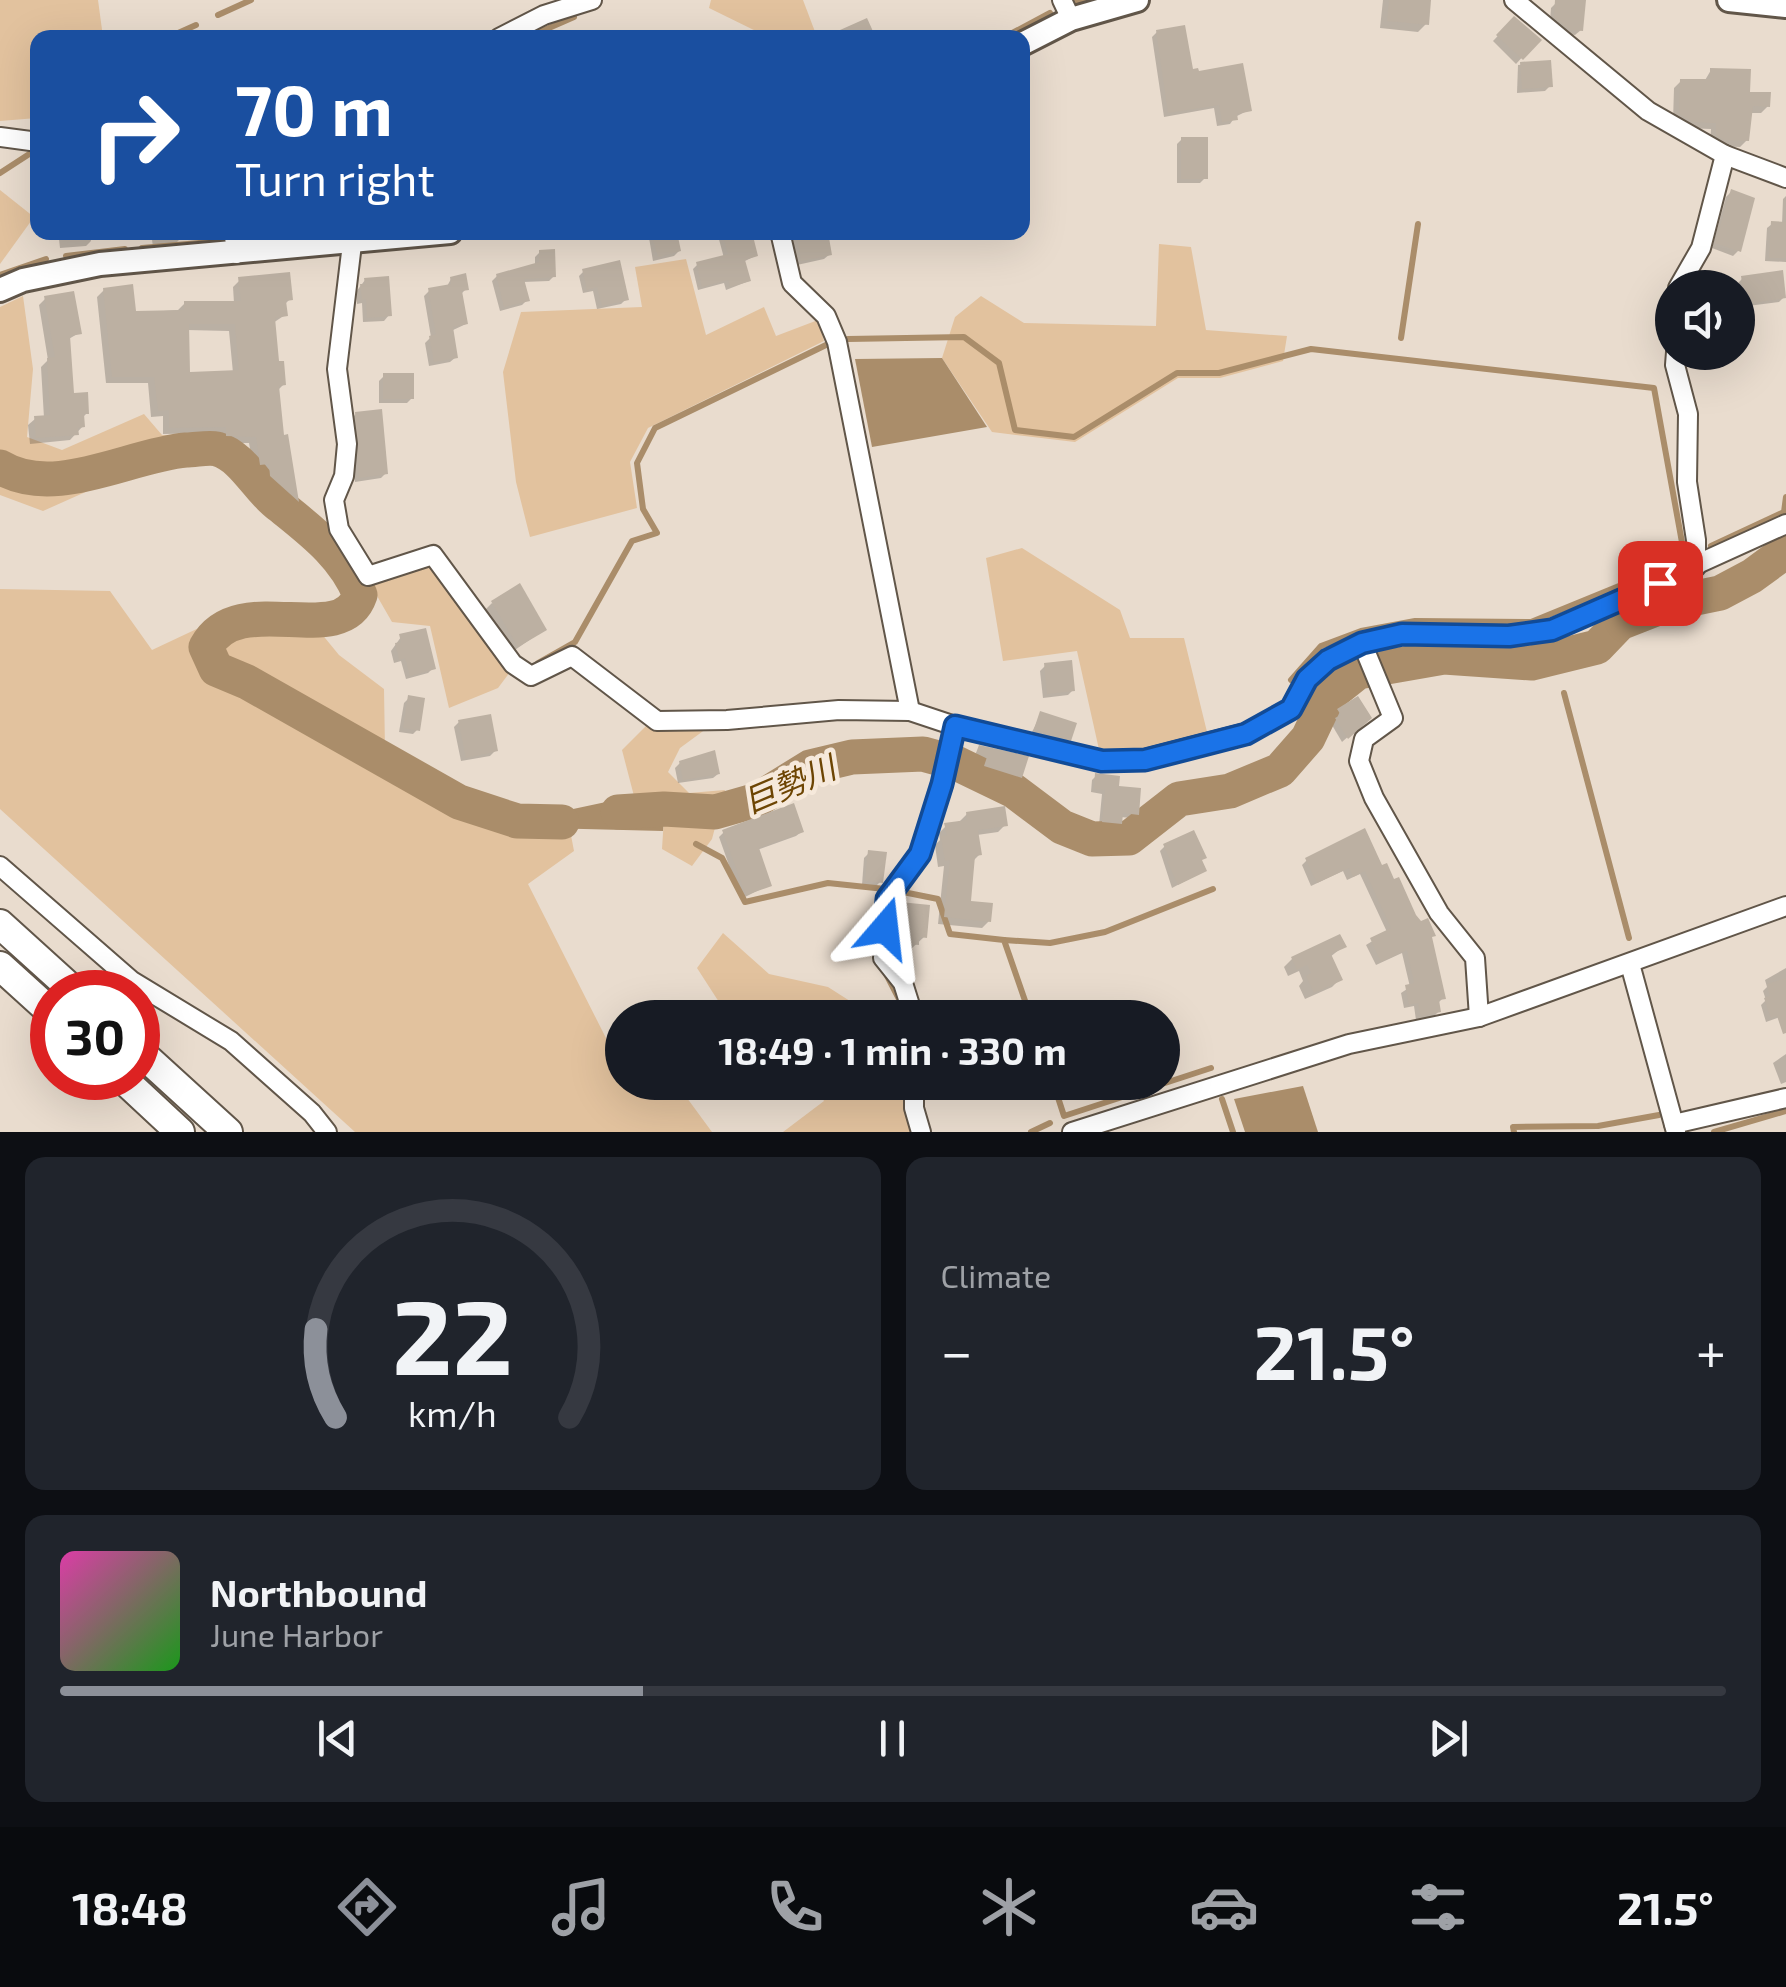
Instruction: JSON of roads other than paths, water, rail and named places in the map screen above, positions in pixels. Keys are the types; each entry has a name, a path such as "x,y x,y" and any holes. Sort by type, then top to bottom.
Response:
{"highway":[{"path":"0,924 51,970"},
{"path":"0,966 30,993"},
{"path":"160,1070 228,1132"},
{"path":"146,1100 180,1132"}],"main road":[{"path":"1030,38 1066,10 1137,0"},
{"path":"1729,0 1786,6"},
{"path":"0,290 23,280 100,264 235,243 352,244 385,240"}],"street":[{"path":"513,30 544,14 592,0"},
{"path":"1514,0 1648,112 1725,155 1786,178"},
{"path":"0,137 30,141"},
{"path":"1688,270 1701,248 1725,155"},
{"path":"782,240 792,284 826,316 837,342 910,711"},
{"path":"352,244 337,369 347,444 344,476 334,500 338,529 368,576 433,555 513,664 531,676 572,656 658,721 727,720 839,710 910,711 954,732 1102,761 1145,760 1246,734 1291,709 1307,679 1328,660 1362,643 1402,634 1509,636 1552,630 1786,524"},
{"path":"1677,370 1688,414 1687,482 1696,567"},
{"path":"1362,643 1393,718 1364,739 1359,761 1374,798 1439,914 1476,958 1479,1017"},
{"path":"908,1000 903,983 883,958 887,899 920,854 954,732"},
{"path":"0,866 132,980 231,1041 312,1113 327,1132"},
{"path":"1072,1132 1349,1044 1479,1017 1786,906"},
{"path":"1630,964 1675,1128 1786,1098"},
{"path":"914,1100 920,1132"}],"waterway":[{"path":"218,15 251,0"},
{"path":"1074,3 1085,0"},
{"path":"1018,30 1050,13"},
{"path":"544,30 574,17"},
{"path":"185,30 196,25"},
{"path":"0,173 30,154"},
{"path":"1401,338 1418,224"},
{"path":"142,248 222,241"},
{"path":"66,256 125,249"},
{"path":"0,275 46,259"},
{"path":"848,339 964,337 999,363 1015,430 1074,437 1177,373 1219,373 1311,349 1654,388 1685,559 1531,622 1415,621 1361,631 1321,646 1291,680"},
{"path":"538,663 575,642 632,541 657,533 643,509 637,463 655,428 826,345"},
{"name":"巨勢川","path":"0,467 21,476 44,479 92,473 186,450 213,448 227,453 271,498 326,545 360,595 349,611 332,618 241,621 221,630 206,647 216,669 247,682 459,802 517,821 562,822"},
{"path":"1711,546 1784,512 1786,497"},
{"name":"巨勢川","path":"618,812 715,812 757,800 810,767 852,757 923,754 956,763 1014,791 1062,827 1092,839 1129,838 1179,799 1230,791 1280,770 1308,738 1328,696 1358,672 1444,657 1532,663 1597,647 1620,623 1671,603 1720,593 1786,551"},
{"path":"1564,693 1629,938"},
{"path":"696,844 722,858 745,902 828,883 885,889"},
{"path":"1004,940 1050,943 1105,932 1213,889"},
{"path":"903,892 938,899 950,934 1004,940 1025,1000"},
{"path":"886,974 899,1000"},
{"path":"1180,1078 1211,1068"},
{"path":"1222,1099 1233,1132"},
{"path":"1059,1100 1064,1116 1113,1100"},
{"path":"1714,1132 1786,1111"},
{"path":"1514,1132 1513,1127 1598,1126 1659,1115"},
{"path":"1031,1132 1050,1123"}]}
